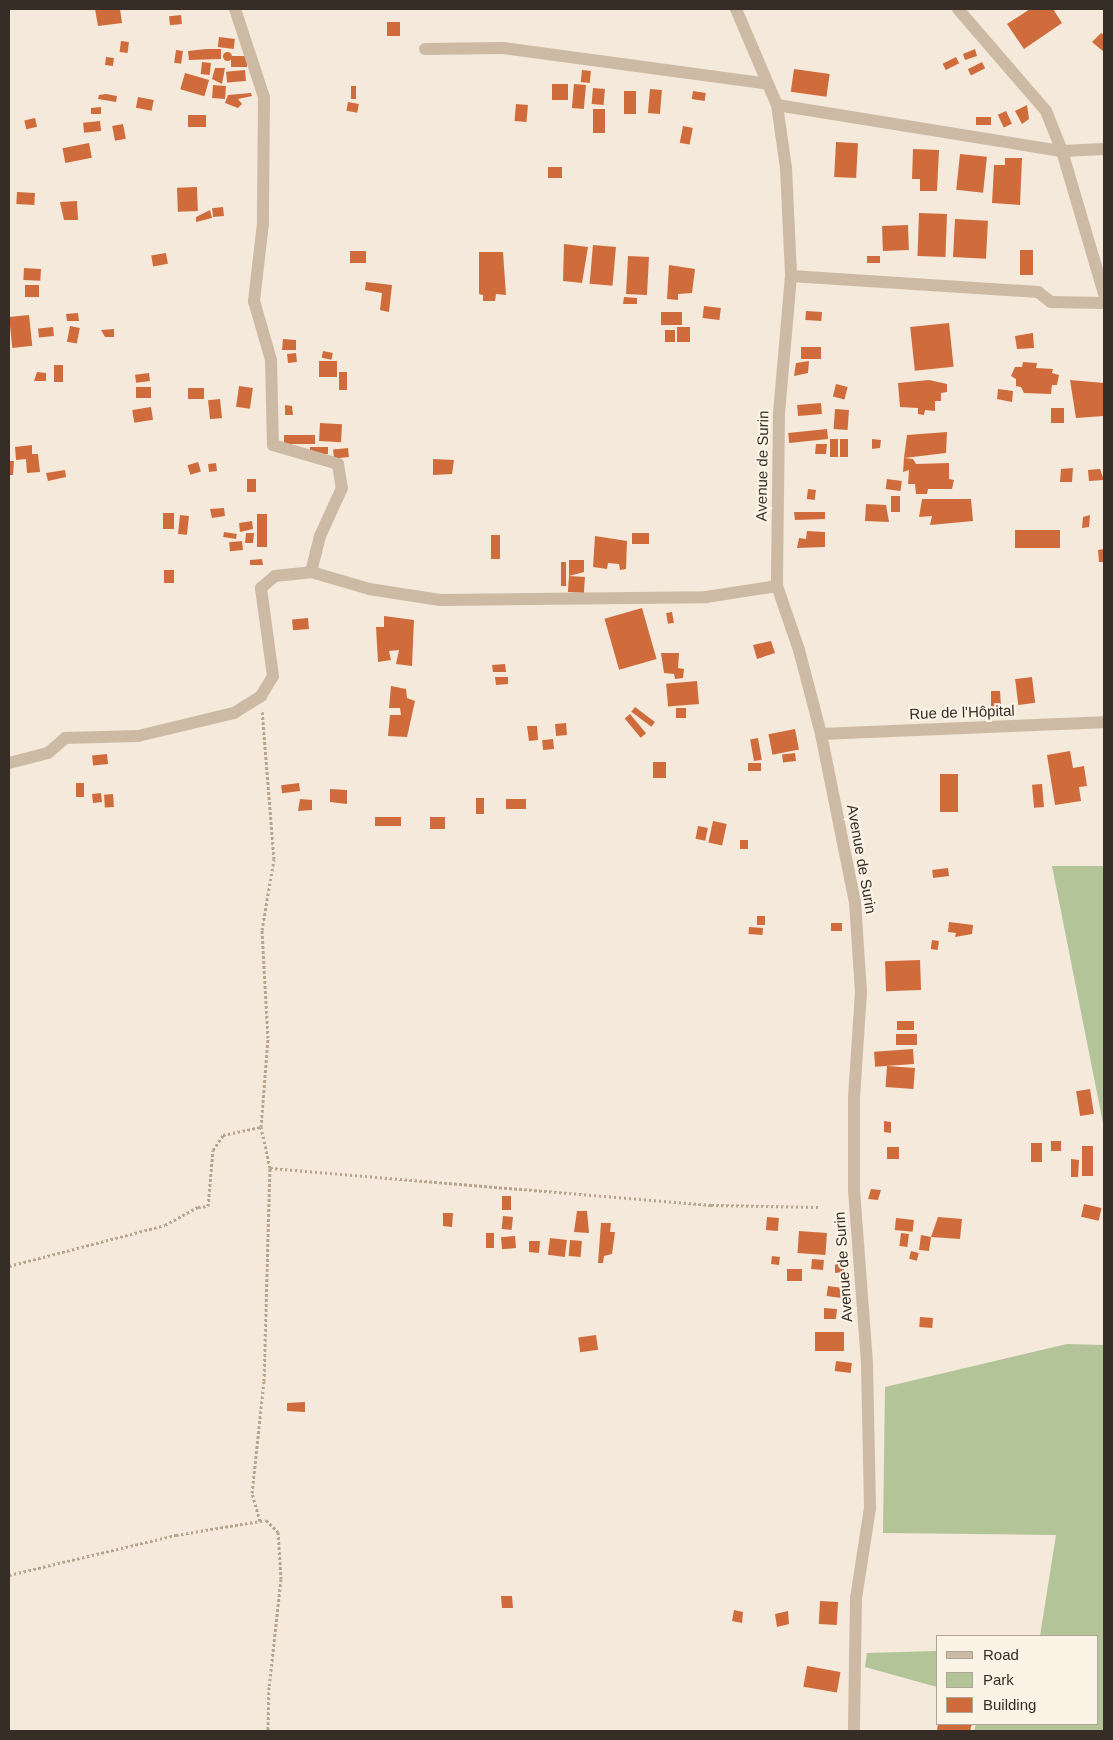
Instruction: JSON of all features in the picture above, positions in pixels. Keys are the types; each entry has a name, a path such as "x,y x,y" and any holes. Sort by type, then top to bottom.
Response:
{"street":[{"path":"235,9 264,97 263,223 254,301 270,360 273,445 338,464 342,488 320,536 311,572"},
{"name":"Avenue de Surin","path":"736,9 777,106 786,168 791,276 779,414 777,586 799,650 821,734 855,902 861,992 854,1098 854,1190 866,1364 870,1508 856,1598 854,1731"},
{"path":"958,9 1046,111 1062,151 1104,294"},
{"path":"425,49 503,48 768,84"},
{"path":"777,106 841,113 1062,151 1104,149"},
{"path":"791,276 1038,292 1051,302 1104,303"},
{"path":"9,763 48,753 65,738 138,736 234,713 261,696 273,676 261,588 275,576 311,572 394,594 440,600 706,597 777,586"},
{"name":"Rue de l'Hôpital","path":"821,734 1104,722"}],"path":[{"path":"260,1521 252,1493 264,1381 270,1168 261,1127 268,1038 262,930 274,859 261,696"},
{"path":"9,1266 165,1225 198,1208 208,1206 213,1150 223,1135 261,1127"},
{"path":"270,1168 711,1205 818,1207"},
{"path":"9,1575 176,1535 266,1520 278,1532 281,1579 269,1687 268,1731"}],"green space":[{"path":"1052,866 1104,866 1104,1123 1103,1123"},
{"path":"1067,1344 1104,1345 1104,1731 974,1731 976,1725 1098,1725 1098,1635 1040,1635 1056,1535 883,1533 885,1387"},
{"path":"936,1651 936,1687 865,1667 867,1653"}],"building":[{"path":"95,9 120,9 122,23 98,26"},
{"path":"1030,9 1053,9 1062,23 1024,49 1007,24"},
{"path":"181,15 182,24 170,25 169,16"},
{"path":"387,22 400,22 400,36 387,36"},
{"path":"1101,33 1104,35 1104,52 1092,42"},
{"path":"219,37 235,39 234,49 218,47"},
{"path":"121,41 129,42 128,53 120,52"},
{"path":"221,49 221,59 189,60 188,51"},
{"path":"975,49 977,56 965,60 963,54"},
{"path":"176,50 183,51 181,64 174,63"},
{"path":"227,52 231,56 227,60 223,56"},
{"path":"231,56 247,56 247,67 231,67"},
{"path":"106,57 114,58 113,66 105,65"},
{"path":"956,57 959,63 946,70 943,64"},
{"path":"202,62 211,63 210,75 201,74"},
{"path":"982,62 985,68 971,76 968,69"},
{"path":"215,68 225,68 222,84 212,79"},
{"path":"794,69 830,74 826,97 791,92"},
{"path":"245,70 246,81 227,83 226,72"},
{"path":"582,70 591,71 590,83 581,82"},
{"path":"185,73 209,80 204,96 180,89"},
{"path":"552,84 568,84 568,100 552,100"},
{"path":"574,84 586,85 584,109 572,108"},
{"path":"213,85 226,86 225,99 212,98"},
{"path":"351,86 356,86 356,99 351,99"},
{"path":"593,88 605,89 604,105 592,104"},
{"path":"650,89 662,90 660,114 648,113"},
{"path":"624,91 636,91 636,114 624,114"},
{"path":"693,91 706,93 705,101 692,99"},
{"path":"251,93 252,96 238,99 242,104 238,108 225,103 228,95"},
{"path":"99,95 117,96 116,102 98,99"},
{"path":"138,97 154,100 152,111 136,108"},
{"path":"348,102 359,104 357,113 346,111"},
{"path":"516,104 528,105 526,122 515,121"},
{"path":"1027,105 1029,119 1022,124 1015,111"},
{"path":"101,107 101,114 91,114 91,108"},
{"path":"593,109 605,109 605,133 593,133"},
{"path":"1006,111 1012,124 1004,127 998,115"},
{"path":"188,115 206,115 206,127 188,127"},
{"path":"976,117 991,117 991,125 976,125"},
{"path":"35,118 37,127 26,129 24,120"},
{"path":"100,121 101,131 84,133 83,123"},
{"path":"123,124 126,139 115,141 112,126"},
{"path":"683,126 693,128 690,145 680,143"},
{"path":"836,142 858,143 856,178 834,177"},
{"path":"89,143 92,158 65,163 62,148"},
{"path":"913,149 939,150 937,191 920,191 920,179 912,179"},
{"path":"960,154 987,157 983,193 956,190"},
{"path":"1005,158 1022,158 1020,205 992,203 994,165 1005,165"},
{"path":"548,167 562,167 562,178 548,178"},
{"path":"197,187 198,211 178,212 177,188"},
{"path":"17,192 35,193 34,205 16,204"},
{"path":"77,201 78,220 64,220 60,202"},
{"path":"223,207 224,216 213,217 212,208"},
{"path":"210,210 212,218 196,222 196,217"},
{"path":"919,213 947,214 945,257 917,256"},
{"path":"955,219 988,221 986,259 953,257"},
{"path":"908,225 909,250 883,251 882,226"},
{"path":"564,244 588,247 582,283 563,281"},
{"path":"593,245 616,247 613,286 590,284"},
{"path":"1020,250 1033,250 1033,275 1020,275"},
{"path":"350,251 366,251 366,263 350,263"},
{"path":"479,252 503,252 506,295 496,294 495,301 483,301 483,295 479,294"},
{"path":"166,253 168,264 153,266 151,256"},
{"path":"628,256 649,257 647,295 626,294"},
{"path":"867,256 880,256 880,263 867,263"},
{"path":"669,265 695,269 692,293 678,294 678,300 667,299"},
{"path":"24,268 41,269 40,281 23,280"},
{"path":"366,282 392,285 389,312 380,310 382,293 365,290"},
{"path":"25,285 39,285 39,297 25,297"},
{"path":"624,297 637,298 637,304 623,304"},
{"path":"704,306 721,308 719,320 703,318"},
{"path":"806,311 822,312 821,321 805,320"},
{"path":"661,312 682,312 682,325 661,325"},
{"path":"78,313 79,321 67,321 66,314"},
{"path":"29,315 32,346 12,348 9,317"},
{"path":"949,323 954,367 915,371 910,327"},
{"path":"70,326 80,328 77,344 67,342"},
{"path":"53,327 54,336 39,338 38,329"},
{"path":"677,327 690,327 690,342 677,342"},
{"path":"114,329 114,337 105,337 101,330"},
{"path":"665,330 675,330 675,342 665,342"},
{"path":"1033,333 1034,348 1017,349 1015,336"},
{"path":"283,339 296,340 296,350 282,350"},
{"path":"801,347 821,347 821,359 801,359"},
{"path":"323,351 333,353 331,360 322,358"},
{"path":"296,353 297,362 288,363 287,354"},
{"path":"319,361 337,361 337,377 319,377"},
{"path":"809,361 808,373 794,376 796,363"},
{"path":"1023,362 1037,363 1036,368 1053,369 1052,373 1059,375 1057,385 1052,385 1051,394 1024,393 1021,387 1016,386 1016,379 1011,376 1015,367 1022,367"},
{"path":"54,365 63,365 63,382 54,382"},
{"path":"37,372 46,373 46,381 34,381"},
{"path":"339,372 347,372 347,390 339,390"},
{"path":"149,373 150,381 136,383 135,375"},
{"path":"929,380 947,384 947,392 941,393 941,401 935,401 935,411 925,410 924,415 918,414 918,408 900,407 898,383"},
{"path":"1070,380 1104,383 1104,416 1076,418"},
{"path":"836,384 848,387 844,400 833,397"},
{"path":"239,386 253,388 250,409 236,407"},
{"path":"136,387 151,387 151,398 136,398"},
{"path":"188,388 204,388 204,399 188,399"},
{"path":"998,389 1013,391 1012,402 997,399"},
{"path":"220,399 222,418 210,419 208,400"},
{"path":"821,403 822,414 798,416 797,405"},
{"path":"285,405 292,406 293,415 285,415"},
{"path":"151,407 153,420 134,423 132,410"},
{"path":"1051,408 1064,408 1064,423 1051,423"},
{"path":"835,409 849,410 848,430 834,429"},
{"path":"320,423 342,424 341,442 319,441"},
{"path":"827,429 828,439 789,443 788,433"},
{"path":"947,432 946,453 904,458 907,435"},
{"path":"284,435 315,435 315,444 284,444"},
{"path":"830,439 838,439 838,457 830,457"},
{"path":"840,439 848,439 848,457 840,457"},
{"path":"872,439 881,440 880,448 872,449"},
{"path":"816,444 827,444 826,454 815,454"},
{"path":"32,445 32,454 38,454 40,472 27,473 26,459 16,460 15,447"},
{"path":"310,447 328,447 328,454 310,454"},
{"path":"348,448 349,457 334,459 333,450"},
{"path":"904,458 913,459 916,464 949,463 949,479 954,480 952,489 928,489 927,494 916,494 915,484 908,484 909,470 903,472"},
{"path":"433,459 454,460 452,474 433,475"},
{"path":"9,461 14,461 13,475 9,475"},
{"path":"198,462 201,472 190,475 187,465"},
{"path":"216,463 217,471 209,472 208,464"},
{"path":"1073,468 1072,482 1060,482 1061,469"},
{"path":"1100,469 1104,480 1089,481 1088,470"},
{"path":"65,470 66,477 48,481 46,473"},
{"path":"247,479 256,479 256,492 247,492"},
{"path":"887,479 902,481 900,491 886,489"},
{"path":"808,489 816,490 815,500 807,499"},
{"path":"891,496 900,496 900,512 891,512"},
{"path":"922,499 971,499 973,521 930,525 932,516 919,517"},
{"path":"866,504 886,505 889,522 865,521"},
{"path":"224,508 225,516 212,518 210,509"},
{"path":"794,512 825,512 825,519 795,520"},
{"path":"163,513 174,513 174,529 163,529"},
{"path":"257,514 267,514 267,547 257,547"},
{"path":"180,515 189,516 187,535 178,534"},
{"path":"1090,515 1089,527 1082,528 1083,517"},
{"path":"252,521 253,529 240,532 239,523"},
{"path":"1015,530 1060,530 1060,548 1015,548"},
{"path":"807,531 825,532 825,547 797,548 799,538 806,539"},
{"path":"224,532 237,534 236,539 223,537"},
{"path":"246,533 254,533 253,543 245,543"},
{"path":"632,533 649,533 649,544 632,544"},
{"path":"491,535 500,535 500,559 491,559"},
{"path":"595,536 627,541 626,569 620,570 619,564 608,563 607,569 593,567"},
{"path":"242,541 243,550 230,551 229,542"},
{"path":"1104,549 1104,562 1099,562 1098,550"},
{"path":"262,559 263,565 250,565 250,560"},
{"path":"569,560 584,560 584,572 569,576"},
{"path":"561,562 566,562 566,586 561,586"},
{"path":"164,570 174,570 174,583 164,583"},
{"path":"569,576 585,577 584,593 568,592"},
{"path":"642,608 657,659 619,670 605,619"},
{"path":"672,612 674,623 668,624 666,613"},
{"path":"384,616 414,620 412,666 396,664 399,650 389,651 391,660 378,662 376,627 384,627"},
{"path":"308,618 309,629 293,630 292,619"},
{"path":"771,641 775,653 757,659 753,645"},
{"path":"661,653 679,653 678,668 684,669 683,678 675,679 674,674 664,673"},
{"path":"505,664 506,672 493,672 492,665"},
{"path":"495,677 508,677 508,684 496,685"},
{"path":"1032,677 1035,703 1018,705 1015,679"},
{"path":"697,681 699,704 668,707 666,684"},
{"path":"391,686 406,689 407,698 415,701 407,737 388,736 390,715 401,715 400,708 389,708"},
{"path":"991,691 1000,691 1001,707 991,708"},
{"path":"635,707 655,722 651,727 631,712"},
{"path":"676,708 686,708 686,718 676,718"},
{"path":"630,714 646,733 641,738 625,718"},
{"path":"566,723 567,735 556,736 555,724"},
{"path":"527,726 537,726 538,740 529,741"},
{"path":"795,729 799,750 773,755 768,734"},
{"path":"758,738 762,760 754,761 750,739"},
{"path":"553,739 554,749 543,750 542,740"},
{"path":"1070,751 1073,768 1084,766 1087,786 1079,787 1081,801 1055,805 1047,755"},
{"path":"795,753 796,761 783,763 782,755"},
{"path":"107,754 108,764 93,766 92,756"},
{"path":"653,762 666,762 666,778 653,778"},
{"path":"748,763 761,763 761,771 748,771"},
{"path":"940,774 958,774 958,812 940,812"},
{"path":"76,783 84,783 84,797 76,797"},
{"path":"299,783 300,791 282,793 281,785"},
{"path":"1042,784 1044,807 1034,808 1032,785"},
{"path":"330,789 347,790 347,804 330,802"},
{"path":"101,793 102,802 93,803 92,794"},
{"path":"113,794 114,807 105,808 104,795"},
{"path":"476,798 484,798 484,814 476,814"},
{"path":"300,799 312,800 312,810 298,811"},
{"path":"506,799 526,799 526,809 506,809"},
{"path":"375,817 401,817 401,826 375,826"},
{"path":"430,817 445,817 445,829 430,829"},
{"path":"713,821 727,824 722,845 708,843"},
{"path":"698,826 708,828 705,841 696,839"},
{"path":"740,840 748,840 748,849 740,849"},
{"path":"948,868 949,876 933,878 932,870"},
{"path":"757,916 765,916 765,925 757,925"},
{"path":"949,922 973,925 972,934 955,937 956,933 948,932"},
{"path":"831,923 842,923 842,931 831,931"},
{"path":"749,927 763,928 762,935 749,934"},
{"path":"932,940 939,941 938,950 931,949"},
{"path":"920,960 921,990 886,991 885,961"},
{"path":"897,1021 914,1021 914,1030 897,1030"},
{"path":"896,1034 917,1034 917,1045 896,1045"},
{"path":"913,1049 914,1064 875,1067 874,1052"},
{"path":"887,1066 915,1068 913,1089 886,1087"},
{"path":"1090,1089 1094,1114 1080,1116 1076,1091"},
{"path":"884,1121 891,1122 891,1133 884,1132"},
{"path":"1051,1141 1061,1141 1061,1151 1051,1151"},
{"path":"1031,1143 1042,1143 1042,1162 1031,1162"},
{"path":"1082,1146 1093,1146 1093,1176 1082,1176"},
{"path":"887,1147 899,1147 899,1159 887,1159"},
{"path":"1071,1159 1079,1160 1078,1177 1071,1177"},
{"path":"871,1189 881,1190 878,1200 868,1199"},
{"path":"502,1196 511,1196 511,1210 502,1210"},
{"path":"1084,1204 1102,1208 1099,1221 1081,1217"},
{"path":"577,1211 587,1211 589,1233 574,1232"},
{"path":"443,1213 453,1213 452,1227 443,1226"},
{"path":"503,1216 513,1217 512,1230 502,1229"},
{"path":"767,1217 779,1218 778,1231 766,1230"},
{"path":"938,1217 962,1219 960,1239 931,1237"},
{"path":"896,1218 914,1220 913,1232 895,1230"},
{"path":"601,1223 611,1223 610,1232 615,1232 612,1254 604,1256 603,1263 598,1263"},
{"path":"799,1231 827,1233 825,1255 797,1253"},
{"path":"486,1233 494,1233 494,1248 486,1248"},
{"path":"901,1233 909,1234 907,1247 899,1246"},
{"path":"921,1235 931,1237 929,1251 919,1250"},
{"path":"515,1236 516,1248 502,1249 501,1237"},
{"path":"550,1238 567,1240 565,1257 548,1255"},
{"path":"570,1240 582,1241 581,1257 569,1256"},
{"path":"529,1241 540,1241 539,1253 529,1252"},
{"path":"911,1251 919,1253 917,1261 909,1259"},
{"path":"772,1256 780,1257 779,1265 771,1264"},
{"path":"812,1259 824,1260 823,1270 811,1269"},
{"path":"844,1262 844,1272 835,1273 835,1263"},
{"path":"787,1269 802,1269 802,1281 787,1281"},
{"path":"828,1286 843,1288 841,1298 827,1296"},
{"path":"824,1308 837,1309 836,1319 824,1319"},
{"path":"920,1317 933,1318 932,1328 919,1327"},
{"path":"815,1332 844,1332 844,1351 815,1351"},
{"path":"596,1335 598,1350 580,1352 578,1338"},
{"path":"836,1361 852,1363 851,1373 835,1371"},
{"path":"305,1402 305,1412 287,1411 287,1403"},
{"path":"501,1596 512,1596 513,1608 502,1608"},
{"path":"820,1601 838,1602 837,1625 819,1624"},
{"path":"734,1610 743,1612 742,1623 732,1621"},
{"path":"788,1611 789,1624 777,1627 775,1614"},
{"path":"807,1666 840,1672 837,1693 803,1687"},
{"path":"938,1725 972,1725 970,1731 937,1730"}]}
